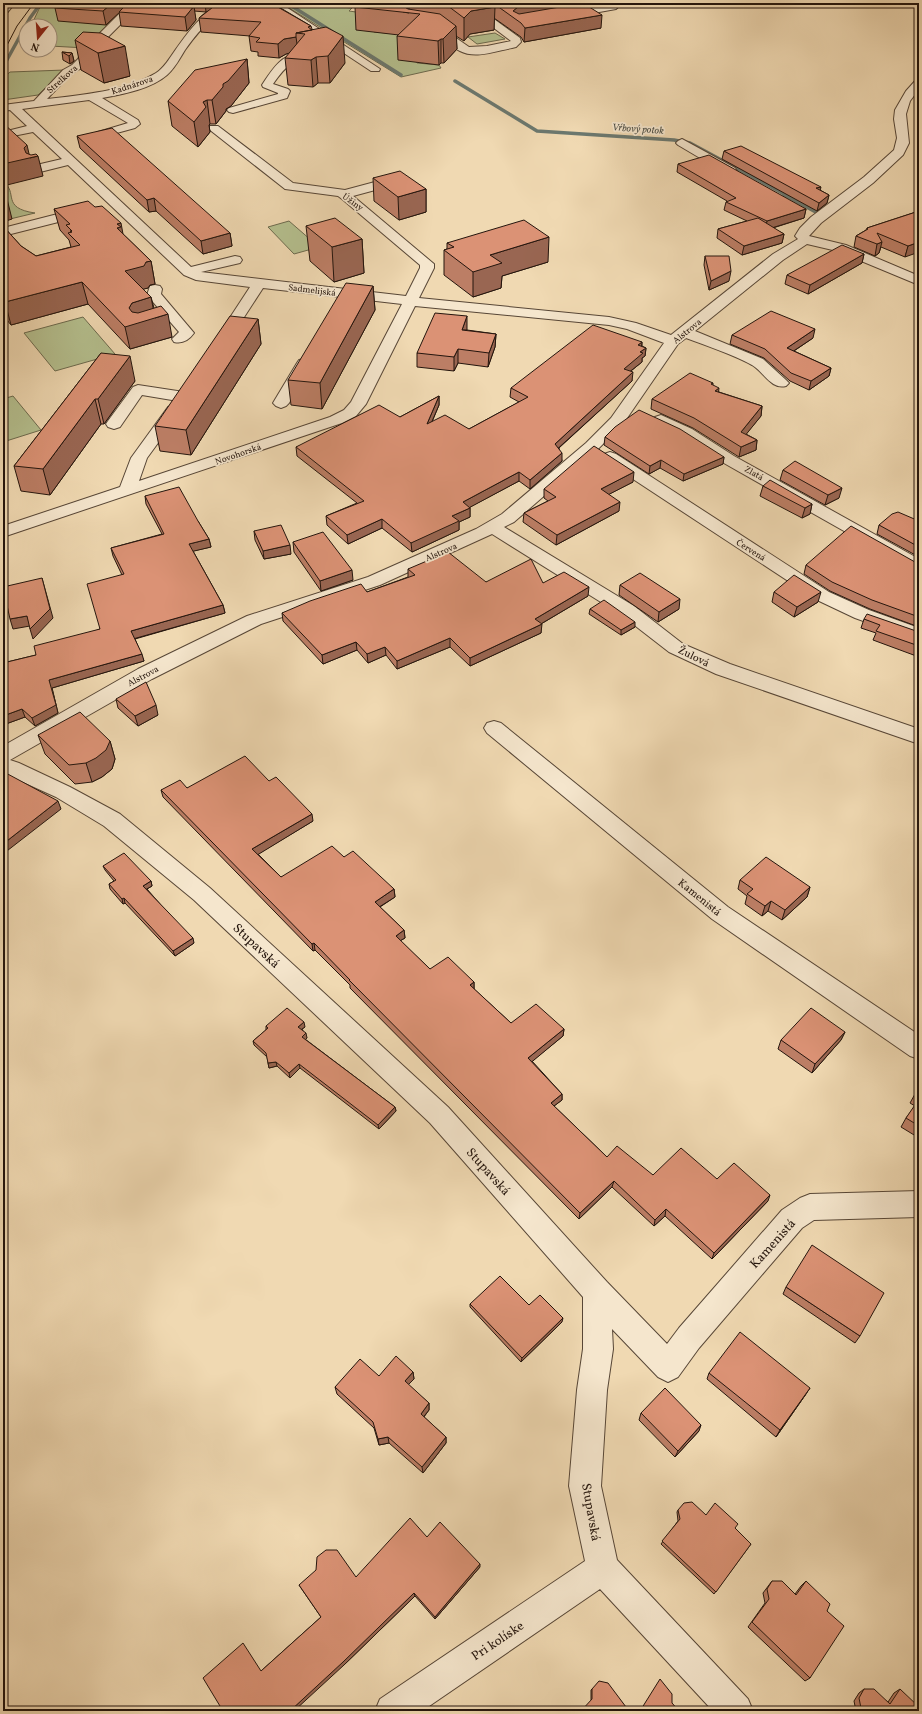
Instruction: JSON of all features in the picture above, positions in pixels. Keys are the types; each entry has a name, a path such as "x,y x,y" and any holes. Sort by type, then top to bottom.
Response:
{"street":[{"path":"3,12 10,3"},
{"path":"128,3 141,10"},
{"name":"Kadnárova","path":"8,107 90,96 133,87 161,75 171,64 199,23 220,10 244,3"},
{"path":"422,30 444,33 468,50 512,45 516,42 516,40 466,3"},
{"name":"Strelkova","path":"37,104 67,72 76,67 83,60 87,52 126,13 164,4"},
{"path":"555,17 613,7"},
{"path":"273,8 285,11 375,69"},
{"path":"465,14 479,12"},
{"path":"192,15 207,17"},
{"path":"304,35 317,32"},
{"path":"233,110 273,100 285,94 282,89 266,85 285,60 298,55 339,46"},
{"path":"441,46 461,46"},
{"path":"298,55 311,62"},
{"path":"347,63 361,60"},
{"path":"919,83 905,102 900,115 904,140 902,148 898,154 853,193 818,219 804,231 802,236 805,240 841,248 919,281"},
{"path":"259,89 271,86"},
{"path":"90,96 134,122 131,126 102,134"},
{"name":"Sadmelijská","path":"8,107 71,161 189,272 201,277 259,284 339,299 410,301 609,322 631,326 673,341"},
{"path":"3,135 34,128"},
{"name":"Úžiny","path":"214,128 289,186 341,193 346,196 427,264 427,268 410,301"},
{"path":"682,143 743,177"},
{"path":"36,169 71,161"},
{"path":"346,196 349,193 401,179"},
{"path":"3,232 115,203"},
{"path":"804,212 818,219"},
{"name":"Alstrova","path":"3,755 145,674 254,620 374,581 458,545 508,518 592,446 616,422 638,410 673,341 778,257 805,240"},
{"path":"189,272 235,260"},
{"path":"898,272 912,265"},
{"path":"215,351 259,284"},
{"path":"155,289 154,295 169,322 187,333 179,339"},
{"name":"Novohorská","path":"3,532 348,415 358,404 410,301"},
{"path":"685,332 758,362 781,383"},
{"path":"281,403 310,350"},
{"path":"127,491 139,458 193,384"},
{"path":"114,424 141,387 184,397"},
{"name":"Zlatá","path":"638,410 686,432 728,459 919,566"},
{"name":"Červená","path":"592,446 823,596 862,614 919,635"},
{"name":"Žulová","path":"492,527 627,610 676,648 723,670 919,737"},
{"name":"Kamenistá","path":"494,728 720,913 919,1048"},
{"name":"Stupavská","path":"3,766 12,768 63,792 112,820 202,894 439,1115 597,1292 598,1349 592,1390 585,1486 603,1568"},
{"name":"Kamenistá","path":"597,1292 668,1367 689,1338 792,1219 810,1207 919,1204"},
{"path":"603,1568 736,1711"},
{"name":"Pri kolíske","path":"392,1711 603,1568"}],"green space":[{"path":"45,3 71,3 111,24 86,48 58,46 58,18 35,18 39,9"},
{"path":"281,3 334,3 332,6 352,8 349,11 363,13 374,32 401,34 417,63 439,65 441,68 401,77"},
{"path":"495,33 505,39 477,44 468,37"},
{"path":"65,70 38,95 3,100 3,78 10,72"},
{"path":"3,182 8,186 14,204 17,207 24,211 35,213 10,219 3,212"},
{"path":"289,221 319,247 294,254 268,227"},
{"path":"83,317 115,354 55,371 24,333"},
{"path":"13,396 41,430 3,442 3,399"}],"building":[{"path":"112,3 103,11 55,8 54,4"},
{"path":"128,3 178,3 194,6 185,17 119,12"},
{"path":"219,3 276,3 279,5 276,6 311,26 308,27 312,30 296,33 296,37 284,39 278,44 256,42 260,38 249,36 261,22 199,18"},
{"path":"359,3 404,3 403,6 408,9 440,14 456,26 443,39 438,41 397,36 420,14 355,7"},
{"path":"426,3 489,3 495,7 471,11 464,18 448,6"},
{"path":"493,3 535,3 519,6 513,11 519,14 583,3 602,15 525,28 521,23"},
{"path":"326,27 343,36 328,56 316,57 311,60 285,58 305,34 296,33"},
{"path":"83,32 101,33 125,46 98,53 75,40"},
{"path":"62,52 72,53 69,56"},
{"path":"247,59 228,81 223,84 223,87 212,100 203,102 206,107 194,122 168,101 195,70"},
{"path":"3,123 27,145 24,148 26,153 31,155 36,154 38,156 3,164"},
{"path":"112,128 230,233 201,241 154,198 147,200 77,136"},
{"path":"741,146 821,187 816,188 829,195 819,203 724,151"},
{"path":"709,155 806,209 767,221 726,202 736,198 678,164"},
{"path":"400,171 426,189 398,197 373,178"},
{"path":"88,201 95,207 102,206 121,223 117,224 121,227 117,228 151,261 146,262 144,266 125,271 151,297 132,303 129,308 132,312 138,313 161,306 168,314 125,327 82,282 5,302 3,300 3,226 21,246 36,256 80,245 68,233 72,231 66,225 70,224 54,209"},
{"path":"919,211 919,242 908,246 877,233 882,242 877,244 856,236 868,229 867,228"},
{"path":"335,218 362,239 332,247 306,226"},
{"path":"758,218 784,234 744,246 718,229"},
{"path":"524,220 549,237 490,255 502,263 473,272 444,250 454,247 447,243"},
{"path":"842,245 864,254 810,285 787,275"},
{"path":"705,256 729,256 731,271 711,281"},
{"path":"346,283 373,286 320,383 288,380"},
{"path":"771,311 815,329 787,348 831,368 811,381 791,373 765,349 732,335"},
{"path":"435,313 467,316 462,330 496,334 489,353 458,349 454,357 417,353"},
{"path":"230,316 258,319 186,430 155,426"},
{"path":"593,325 642,342 638,345 646,348 640,352 643,353 624,369 633,372 555,444 562,453 530,480 519,472 463,502 470,508 452,516 459,521 411,543 382,519 347,535 326,516 364,501 296,447 379,405 400,417 439,396 427,424 445,415 469,429 528,397 511,388"},
{"path":"101,353 130,356 98,399 95,399 43,469 14,466"},
{"path":"690,373 713,383 711,384 719,388 715,391 762,406 741,432 757,440 741,447 694,418 652,399"},
{"path":"639,410 680,429 724,457 684,474 661,460 650,466 605,437 615,427"},
{"path":"594,446 634,472 601,489 620,502 557,535 524,513 556,497 544,489"},
{"path":"795,461 842,488 828,495 783,470"},
{"path":"770,480 812,504 805,508 763,486"},
{"path":"179,487 209,539 189,544 223,605 131,631 142,654 49,680 56,705 32,718 22,709 3,716 3,663 36,655 34,646 100,629 87,584 124,574 111,548 164,534 145,496"},
{"path":"898,512 919,521 919,547 879,525 892,514"},
{"path":"281,525 290,545 263,551 254,531"},
{"path":"851,526 919,563 919,617 872,600 832,582 806,565"},
{"path":"323,532 352,570 320,581 293,542"},
{"path":"448,552 486,582 531,559 543,583 564,572 589,587 535,619 542,624 470,658 450,638 397,661 385,647 367,654 356,642 322,655 282,613 310,601 361,584 367,592 415,575 408,569"},
{"path":"640,573 680,599 659,612 620,585"},
{"path":"794,575 821,592 797,607 774,592"},
{"path":"42,578 50,609 30,629 27,616 10,619 3,587"},
{"path":"604,600 635,622 621,630 590,609"},
{"path":"867,614 919,632 919,646 876,631 880,625 864,619"},
{"path":"146,682 156,705 135,716 116,699"},
{"path":"80,712 110,741 106,750 96,758 86,763 69,765 38,735"},
{"path":"245,756 269,781 276,777 312,814 252,849 281,877 332,846 344,857 353,851 394,889 375,902 404,930 396,936 430,969 448,957 474,982 470,985 511,1023 536,1004 564,1029 528,1058 562,1094 551,1103 607,1157 617,1146 653,1175 681,1148 717,1179 734,1163 770,1195 714,1253 666,1209 655,1220 614,1181 580,1213 161,790 180,780 187,788"},
{"path":"4,772 58,801 3,844 3,773"},
{"path":"124,853 151,881 143,886 193,938 173,951 109,884 116,880 103,866"},
{"path":"766,857 810,887 785,910 771,901 765,906 747,894 753,889 740,880"},
{"path":"287,1008 304,1022 298,1027 306,1033 302,1037 395,1107 378,1125 299,1064 289,1073 276,1062 268,1063 266,1053 253,1041 268,1028 266,1026"},
{"path":"811,1008 845,1032 815,1064 781,1040"},
{"path":"919,1089 919,1097 915,1094"},
{"path":"919,1099 919,1126 906,1118"},
{"path":"812,1245 884,1293 860,1336 786,1287"},
{"path":"500,1276 529,1305 540,1295 563,1318 522,1358 470,1304"},
{"path":"740,1332 810,1388 780,1430 709,1373"},
{"path":"396,1356 413,1372 405,1381 429,1403 421,1414 446,1437 422,1467 388,1437 378,1439 373,1422 335,1387 360,1359 379,1376"},
{"path":"665,1388 701,1425 678,1451 641,1413"},
{"path":"692,1502 706,1515 715,1503 738,1524 735,1528 751,1544 716,1592 662,1541 680,1519 678,1510 684,1503"},
{"path":"410,1518 427,1537 440,1522 480,1564 435,1617 414,1593 290,1711 223,1711 203,1678 243,1643 261,1671 321,1617 299,1585 316,1570 317,1557 326,1550 337,1550 356,1577"},
{"path":"772,1581 782,1581 796,1595 806,1581 830,1604 827,1611 844,1626 810,1678 752,1622 769,1599 767,1589"},
{"path":"660,1679 672,1694 672,1703 679,1711 640,1711"},
{"path":"599,1681 608,1683 629,1711 581,1711 592,1699 592,1689"},
{"path":"864,1689 874,1689 890,1704 900,1689 919,1707 919,1711 860,1711 861,1708 859,1698"}],"waterway":[{"path":"3,67 30,18 41,3"},
{"name":"Vŕbový potok","path":"290,5 401,75"},
{"name":"Vŕbový potok","path":"455,81 537,131 674,140 690,143 786,195"},
{"name":"Vŕbový potok","path":"784,194 815,211"}],"tram line":[{"path":"3,53 17,26 34,3"}]}
